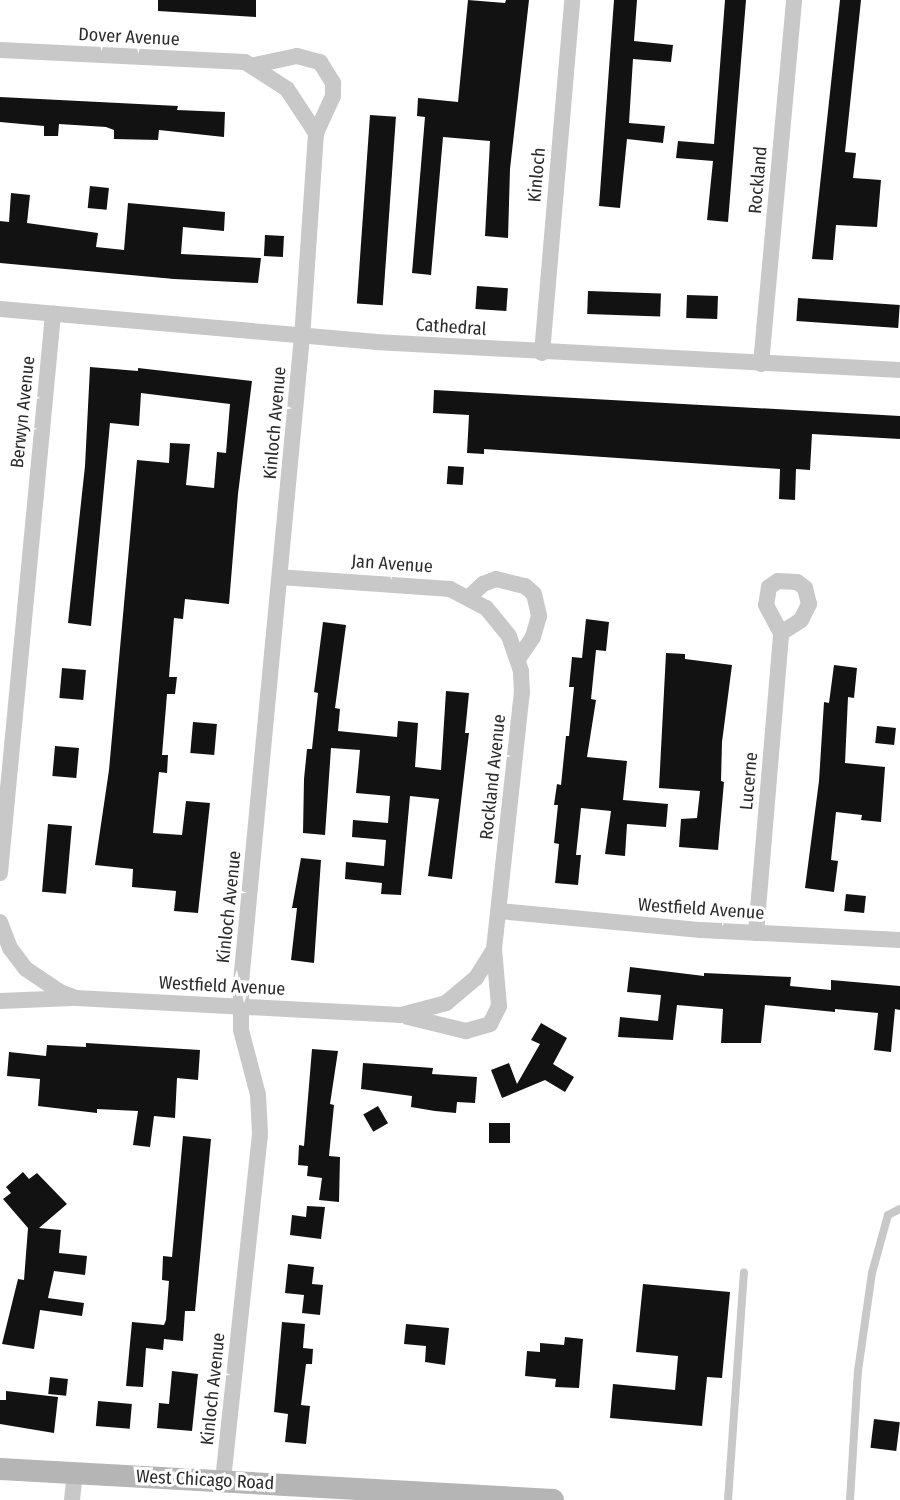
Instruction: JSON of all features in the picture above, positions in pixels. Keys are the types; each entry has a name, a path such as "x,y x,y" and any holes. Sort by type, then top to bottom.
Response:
{"street":[{"name":"Kinloch","path":"542,352 572,0"},
{"name":"Rockland","path":"761,364 794,0"},
{"name":"Dover Avenue","path":"0,50 255,65 297,56 320,62 333,83 333,96 316,133 302,336"},
{"path":"255,65 287,89 316,133"},
{"name":"Cathedral","path":"0,309 302,336 542,352 900,370"},
{"name":"Berwyn Avenue","path":"0,873 52,314"},
{"name":"Kinloch Avenue","path":"224,1480 260,1134 258,1095 241,1030 241,1007 302,336"},
{"name":"Jan Avenue","path":"280,577 429,585 469,597 493,616"},
{"path":"469,597 483,584 496,579 525,586 534,594 539,616 533,637 518,659"},
{"name":"Rockland Avenue","path":"490,1024 499,1006 494,949 522,693 518,659 509,636 493,616"},
{"name":"Lucerne","path":"756,933 781,633"},
{"name":"Westfield Avenue","path":"499,911 756,933 900,940"},
{"name":"Westfield Avenue","path":"0,922 10,948 22,965 39,980 76,998"},
{"name":"Rockland Avenue","path":"463,991 494,949"},
{"name":"Westfield Avenue","path":"401,1015 429,1010 463,991"},
{"name":"Westfield Avenue","path":"0,1001 76,998 401,1015 466,1031 490,1024"},
{"name":"West Chicago Road","path":"0,1469 224,1480 318,1493 553,1500"},
{"path":"72,1500 75,1472"}],"lane":[{"path":"850,1500 858,1371 872,1273 888,1215 900,1209"},
{"path":"728,1500 744,1273"}],"building":[{"path":"158,0 256,0 256,17 158,11"},
{"path":"468,0 505,3 506,0 529,0 510,169 508,238 485,236 490,141 443,137 431,275 412,273 425,117 417,116 418,98 458,102"},
{"path":"614,0 637,0 634,41 673,45 671,62 633,59 629,123 665,126 663,143 627,139 620,208 599,206"},
{"path":"725,0 746,0 728,222 707,220 713,161 676,158 678,141 714,144"},
{"path":"840,0 861,0 845,152 856,153 853,178 881,180 877,227 836,225 833,260 812,259"},
{"path":"0,97 178,106 177,110 225,112 224,137 159,130 158,140 114,139 114,130 106,127 59,124 58,136 44,136 44,126 0,122"},
{"path":"370,115 396,117 383,305 357,304"},
{"path":"90,186 109,188 107,210 88,208"},
{"path":"11,193 30,195 27,223 98,233 96,247 124,250 128,203 225,212 224,231 183,227 181,254 261,258 258,283 174,279 0,263 0,221 9,222"},
{"path":"265,235 284,236 283,257 264,256"},
{"path":"477,286 508,288 506,311 475,309"},
{"path":"588,291 661,294 660,317 587,314"},
{"path":"687,295 718,296 717,319 686,318"},
{"path":"798,298 900,305 898,328 796,321"},
{"path":"90,367 138,371 138,368 252,381 238,494 229,604 185,599 183,619 174,618 169,677 177,677 175,694 167,694 162,755 168,755 167,773 159,772 153,833 182,835 186,801 210,803 198,913 174,911 176,891 132,887 133,869 95,865 109,770 137,460 169,463 170,443 190,444 186,485 214,488 217,452 226,453 230,404 141,393 139,426 110,423 91,626 68,623 85,466"},
{"path":"434,390 900,416 900,439 812,434 810,470 796,469 795,500 779,499 780,469 484,449 484,454 467,453 469,415 433,413"},
{"path":"448,466 464,467 463,485 447,484"},
{"path":"586,619 609,622 606,651 596,650 591,699 596,700 587,757 627,761 623,800 668,804 666,827 627,824 625,856 605,854 611,811 581,808 576,855 581,855 578,885 555,883 559,844 554,843 558,805 554,805 557,784 561,785 566,736 569,736 574,687 569,687 572,657 582,658"},
{"path":"323,622 346,625 335,708 340,709 338,731 397,737 398,721 418,723 415,767 441,770 446,691 469,693 465,733 469,733 452,879 428,876 439,799 410,796 401,895 381,894 382,883 345,879 346,862 384,866 386,840 352,837 353,820 388,823 390,796 356,793 360,750 331,748 325,835 303,833 304,779 307,749 312,749 318,693 314,692"},
{"path":"666,653 685,654 685,659 732,665 722,742 721,781 724,782 718,850 679,847 681,819 697,818 700,791 659,788"},
{"path":"834,665 857,668 854,698 848,697 845,763 885,767 881,822 861,820 862,815 836,812 831,860 838,861 834,892 805,888 819,781 824,702 829,703"},
{"path":"62,668 86,670 83,700 59,698"},
{"path":"193,722 217,724 214,755 190,753"},
{"path":"877,726 896,728 894,745 875,743"},
{"path":"55,746 79,748 76,778 52,776"},
{"path":"48,824 72,826 66,894 42,892"},
{"path":"301,858 321,860 314,963 291,960 297,908 292,908"},
{"path":"846,894 866,896 864,913 844,911"},
{"path":"630,967 704,976 704,973 791,977 790,986 831,990 831,980 900,986 900,1010 895,1009 891,1052 874,1050 878,1013 835,1009 835,1012 765,1005 761,1043 721,1043 723,1009 677,1005 673,1040 618,1037 620,1017 658,1021 661,995 627,992"},
{"path":"541,1023 567,1038 553,1064 574,1077 565,1092 545,1080 502,1098 491,1070 509,1063 517,1084 540,1044 531,1040"},
{"path":"86,1043 200,1050 198,1080 177,1078 175,1118 154,1116 150,1147 133,1145 138,1111 97,1109 97,1113 38,1106 40,1079 7,1076 9,1052 46,1056 47,1045 86,1047"},
{"path":"312,1049 338,1051 330,1104 334,1105 329,1156 340,1157 339,1202 319,1200 322,1178 307,1176 308,1166 298,1165 299,1145 304,1146"},
{"path":"363,1063 433,1068 432,1074 477,1077 475,1103 457,1102 456,1113 411,1107 412,1096 361,1089"},
{"path":"378,1106 388,1123 373,1132 363,1114"},
{"path":"489,1123 510,1123 510,1143 489,1143"},
{"path":"183,1136 211,1139 195,1311 185,1311 183,1341 164,1339 163,1350 146,1348 143,1387 126,1386 132,1322 164,1325 166,1320 169,1281 162,1280 163,1256 172,1257"},
{"path":"23,1172 29,1179 37,1173 67,1204 39,1228 61,1230 59,1253 87,1256 85,1275 54,1271 48,1298 84,1303 82,1316 40,1310 34,1349 2,1344 18,1279 24,1280 28,1228 3,1199 11,1193 6,1187"},
{"path":"307,1206 325,1207 321,1239 290,1235 292,1215 306,1217"},
{"path":"288,1264 314,1267 312,1284 323,1285 320,1315 302,1313 304,1295 285,1293"},
{"path":"643,1284 730,1292 722,1378 707,1377 702,1426 610,1418 613,1384 675,1390 678,1356 636,1352"},
{"path":"282,1322 305,1324 303,1348 313,1349 312,1364 306,1364 301,1405 310,1406 306,1444 285,1442 288,1414 274,1412"},
{"path":"406,1324 449,1328 445,1365 425,1362 426,1346 404,1344"},
{"path":"565,1337 583,1339 579,1388 555,1387 556,1379 525,1376 527,1351 540,1352 540,1343 564,1345"},
{"path":"172,1371 198,1374 192,1431 157,1428 159,1403 169,1404"},
{"path":"50,1377 68,1379 66,1396 48,1394"},
{"path":"6,1391 58,1397 54,1433 0,1424 0,1400 6,1400"},
{"path":"98,1401 132,1404 130,1429 96,1426"},
{"path":"874,1419 900,1422 896,1451 870,1448"}]}
